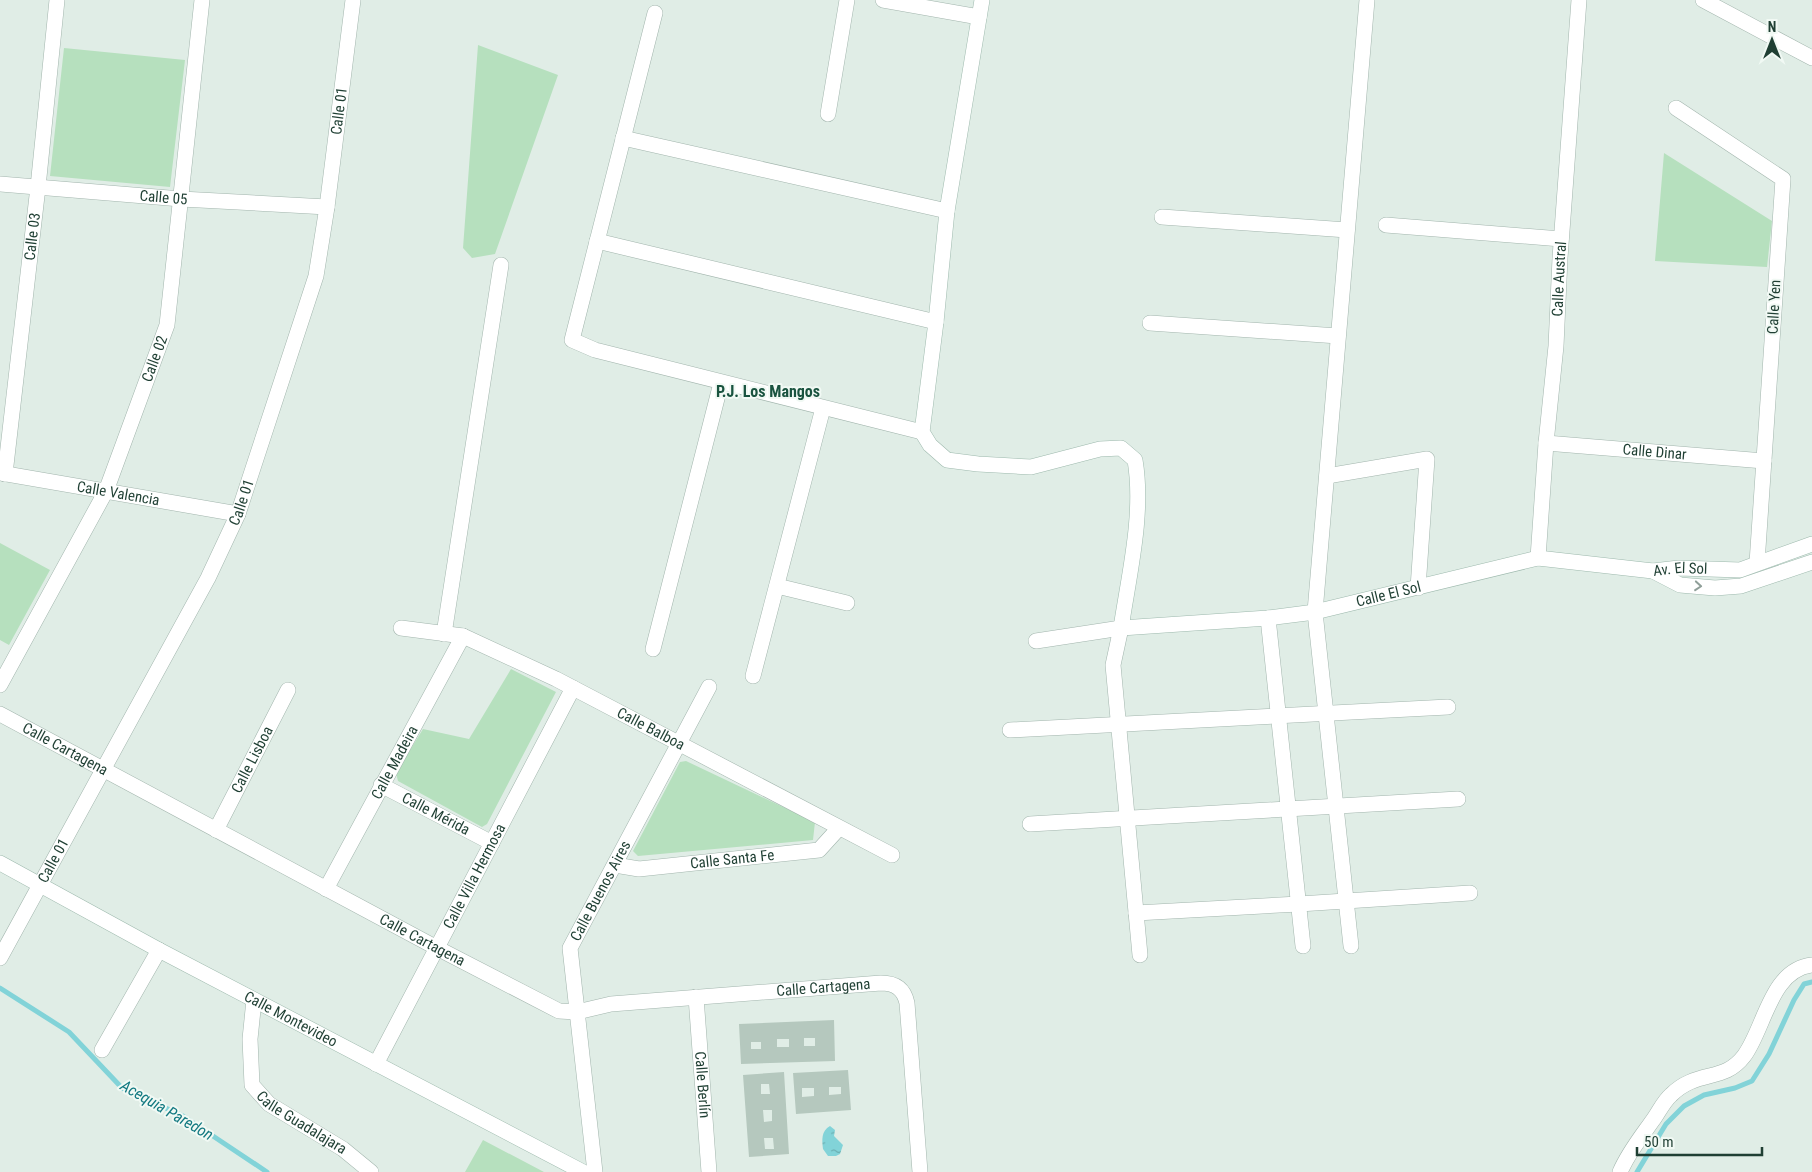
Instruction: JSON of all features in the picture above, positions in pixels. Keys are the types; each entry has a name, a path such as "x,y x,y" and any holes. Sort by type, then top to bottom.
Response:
{"street":[{"name":"Calle 03","path":"3,473 38,187 57,0"},
{"name":"Calle 02","path":"0,685 106,491 167,325 202,0"},
{"name":"Calle 01","path":"0,958 208,578 238,514 316,276 327,206 353,0"},
{"path":"828,114 847,0"},
{"path":"882,0 978,17"},
{"path":"982,0 947,211 936,322 922,432 930,445 947,460 1031,467 1107,448 1121,448 1135,460 1138,474 1137,518 1121,628 1113,665 1140,955"},
{"path":"1351,946 1315,612 1366,0"},
{"name":"Calle Austral","path":"1538,558 1546,443 1556,346 1561,239 1579,0"},
{"path":"1703,0 1812,58"},
{"path":"655,13 572,340 595,350 922,432"},
{"name":"Calle Yen","path":"1676,108 1783,179 1757,563"},
{"path":"623,138 947,211"},
{"name":"Calle 05","path":"0,184 181,199 327,206"},
{"path":"1162,217 1347,230"},
{"path":"1386,225 1561,239"},
{"path":"597,241 936,322"},
{"path":"444,634 501,265"},
{"path":"1150,323 1338,336"},
{"path":"653,649 722,382"},
{"path":"753,676 823,408"},
{"name":"Calle Dinar","path":"1546,443 1764,461"},
{"path":"1326,476 1427,459 1418,588"},
{"name":"Calle Valencia","path":"3,473 238,514"},
{"name":"Av. El Sol","path":"1653,571 1679,568 1740,570 1812,544"},
{"name":"Calle El Sol","path":"1036,641 1121,628 1268,618 1315,612 1538,558 1653,571"},
{"name":"Av. El Sol","path":"1653,571 1680,585 1715,588 1742,586 1812,562"},
{"path":"777,586 847,602"},
{"path":"1268,618 1303,946"},
{"name":"Calle Balboa","path":"401,628 463,636 573,688 892,855"},
{"name":"Calle Madeira","path":"326,889 463,636"},
{"name":"Calle Buenos Aires","path":"595,1172 570,948 709,687"},
{"name":"Calle Villa Hermosa","path":"376,1064 573,688"},
{"name":"Calle Lisboa","path":"216,830 288,690"},
{"path":"1010,730 1448,707"},
{"name":"Calle Cartagena","path":"0,714 437,948 559,1011 577,1012 612,1004 696,997 881,983 894,985 900,989 907,1003 920,1172"},
{"name":"Calle Mérida","path":"381,785 492,843"},
{"path":"1030,824 1458,799"},
{"name":"Calle Santa Fe","path":"615,865 639,869 819,850 840,828"},
{"name":"Calle Montevideo","path":"0,863 158,950 583,1172"},
{"path":"1136,913 1470,893"},
{"path":"102,1050 158,950"},
{"path":"1620,1172 1629,1155 1671,1095 1689,1082 1720,1074 1735,1065 1749,1046 1779,986 1791,973 1812,965"},
{"name":"Calle Berlín","path":"696,997 709,1172"},
{"name":"Calle Guadalajara","path":"254,1000 250,1039 252,1085 269,1104 343,1149 371,1172"}],"green space":[{"path":"478,45 558,75 495,254 472,258 463,248"},
{"path":"64,48 185,60 170,187 50,176"},
{"path":"1664,153 1772,221 1767,267 1655,261"},
{"path":"0,543 50,570 9,645 0,640"},
{"path":"511,669 556,692 487,824 482,827 398,781 396,773 423,729 469,739"},
{"path":"686,761 815,822 813,840 638,856 633,851 680,762"},
{"path":"483,1140 544,1172 465,1172"}],"water":[{"path":"830,1126 835,1130 834,1136 843,1145 840,1154 836,1156 828,1156 823,1149 822,1139 827,1128"}],"building":[{"path":"834,1020 835,1061 741,1064 739,1024","holes":["804,1038 815,1038 815,1046 804,1046","777,1039 789,1039 789,1047 777,1047","751,1042 761,1042 761,1049 751,1049"]},
{"path":"848,1070 851,1110 796,1114 793,1073","holes":["829,1087 841,1087 841,1094 829,1095","802,1088 814,1088 814,1096 802,1097"]},
{"path":"784,1072 789,1154 749,1157 743,1075","holes":["761,1084 769,1084 770,1094 761,1094","763,1110 772,1110 772,1121 764,1122","764,1138 773,1138 774,1149 765,1149"]}],"waterway":[{"path":"1637,1172 1666,1124 1684,1106 1704,1095 1735,1088 1752,1081 1769,1054 1794,1000 1804,984 1812,982"},
{"name":"Acequia Paredon","path":"0,988 69,1032 122,1088 183,1116 267,1172"}],"district":[{"name":"P.J. Los Mangos","path":"768,391"}]}
